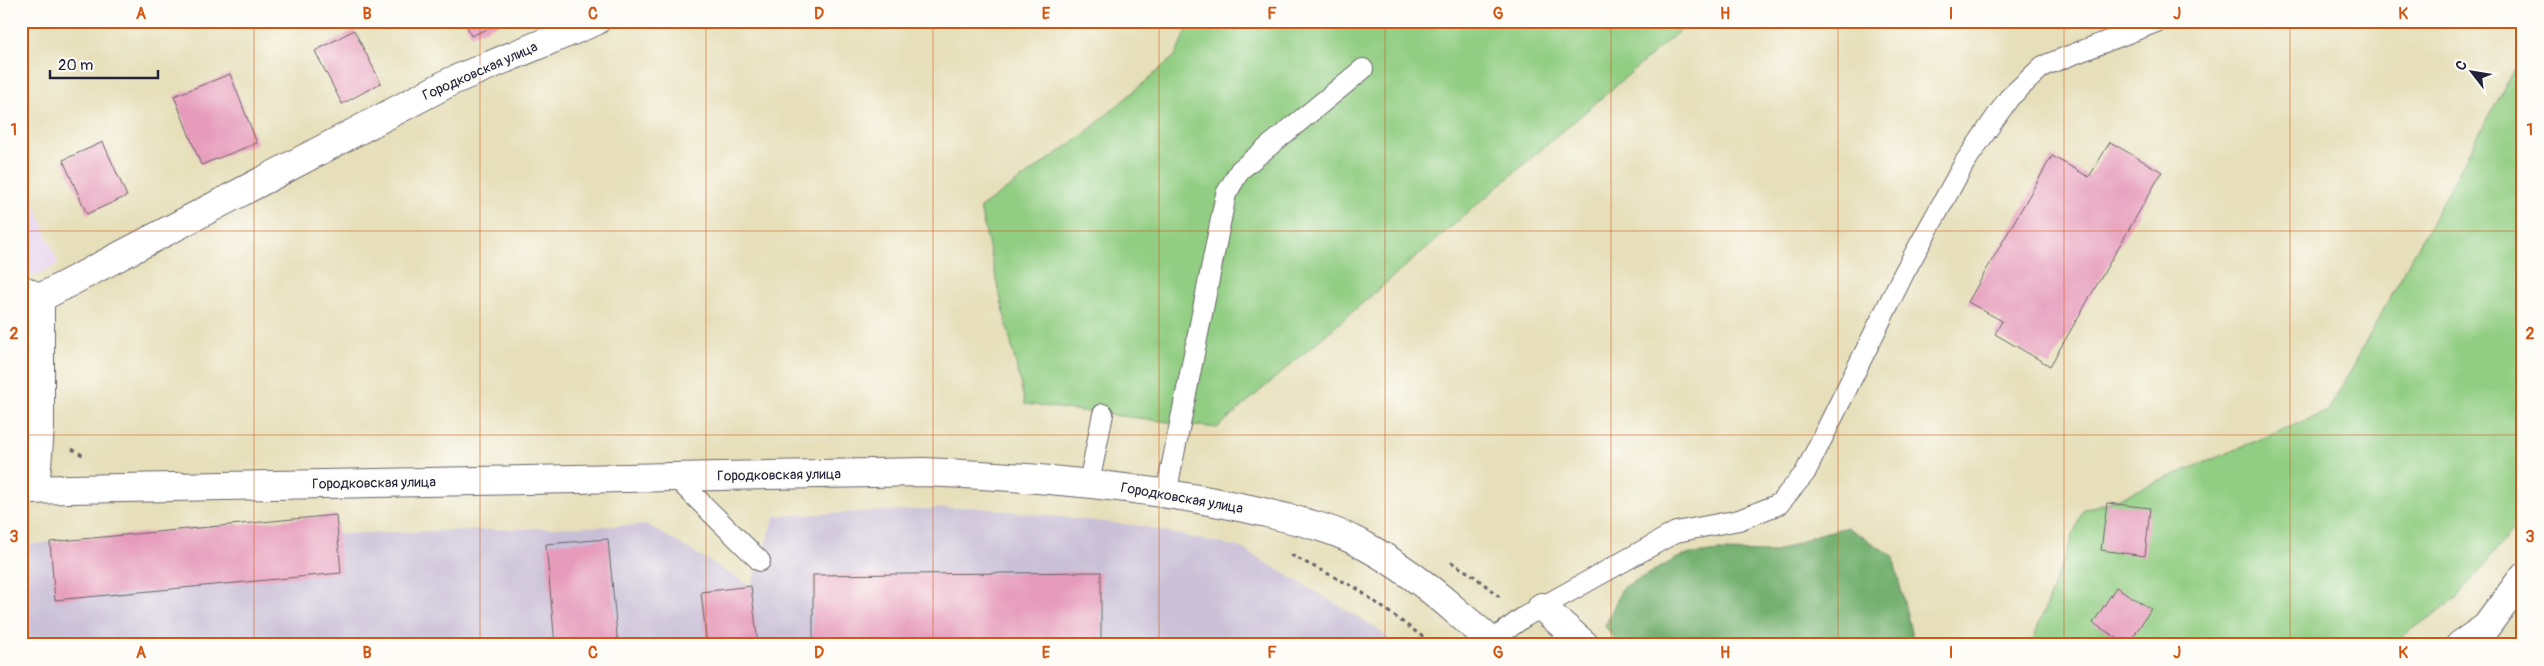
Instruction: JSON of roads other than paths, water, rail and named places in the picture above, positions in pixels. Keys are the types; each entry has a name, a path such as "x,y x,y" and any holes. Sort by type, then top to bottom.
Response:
{"main road":[{"name":"Городковская улица","path":"31,294 452,81 596,21"},
{"path":"28,490 40,428 31,294"},
{"name":"Городковская улица","path":"28,490 924,472 1016,476 1089,483 1166,494 1303,522 1365,546 1438,595 1493,643"},
{"path":"2460,645 2486,627 2523,577"},
{"path":"1542,607 1585,645"}],"lane":[{"path":"1493,643 1542,607 1676,532 1739,520 1779,504 1805,473 1904,273 1965,162 2009,98 2043,66 2159,21"},
{"path":"1166,494 1226,194 1240,170 1363,69"},
{"path":"1089,483 1103,414"},
{"path":"675,477 760,560"}]}
